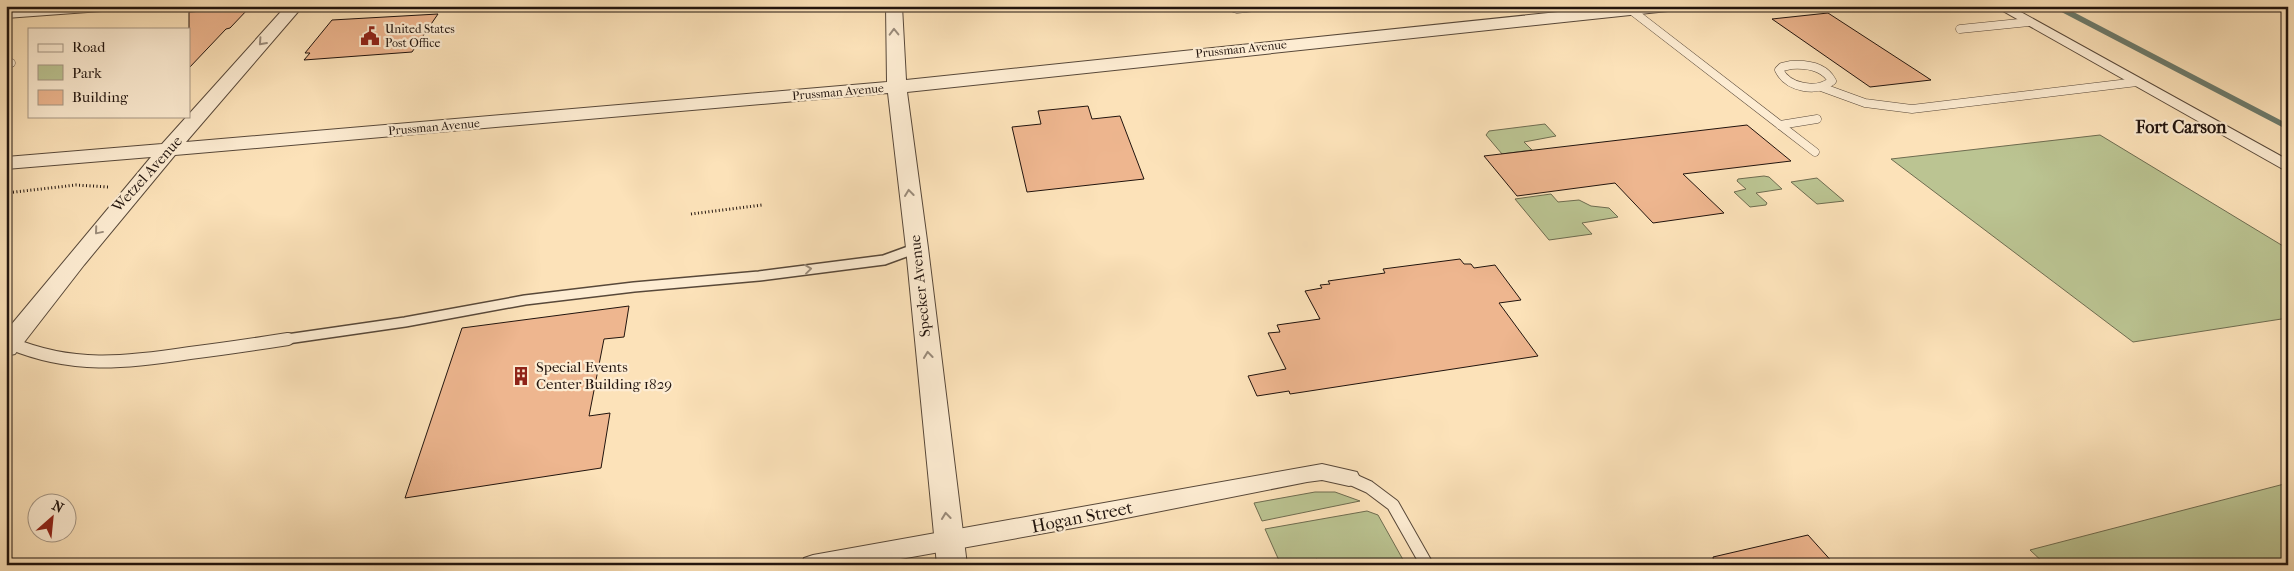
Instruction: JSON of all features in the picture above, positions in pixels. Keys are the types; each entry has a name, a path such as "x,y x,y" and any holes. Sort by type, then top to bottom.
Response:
{"street":[{"path":"6,14 116,6"},
{"name":"Wetzel Avenue","path":"8,346 70,264 138,182 169,150 295,6"},
{"name":"Specker Avenue","path":"894,6 897,87 917,248 950,553"},
{"name":"Prussman Avenue","path":"6,164 897,87 1571,11 1631,10 1668,6"},
{"path":"2000,6 2288,167"},
{"name":"Hogan Street","path":"813,565 950,553 1307,474 1322,472 1349,478"}],"lane":[{"path":"1228,6 1238,9 1265,6"},
{"path":"1631,10 1815,152"},
{"path":"1960,29 2029,22"},
{"path":"1821,87 1828,85 1832,81 1821,70 1797,64 1786,65 1778,70 1783,78 1808,87 1821,87 1861,102 1886,108 1912,109 2137,82"},
{"path":"1780,125 1817,120"},
{"path":"8,346 75,363 94,364 137,361 406,322 525,300 634,287 759,276 884,260 917,248"},
{"path":"1349,478 1383,496 1393,505 1427,565"}],"path":[{"path":"6,194 76,185 110,187"},
{"path":"691,214 762,205"}],"green space":[{"path":"1545,124 1556,136 1524,142 1532,150 1502,154 1486,135 1489,131"},
{"path":"2100,135 2288,249 2288,318 2133,342 1891,159"},
{"path":"1769,177 1782,189 1756,193 1767,203 1766,205 1750,207 1734,192 1746,189 1737,181 1738,179"},
{"path":"1817,178 1844,201 1817,204 1791,182"},
{"path":"1551,194 1558,202 1579,200 1591,206 1609,208 1618,217 1582,223 1592,234 1549,240 1515,199"},
{"path":"2288,483 2288,565 2046,565 2030,550"},
{"path":"1315,492 1335,492 1360,501 1262,521 1254,503"},
{"path":"1367,511 1378,515 1406,565 1321,565 1317,559 1302,565 1281,565 1265,529"}],"building":[{"path":"249,8 190,67 189,12"},
{"path":"1828,13 1931,80 1870,87 1772,19"},
{"name":"United States Post Office","path":"438,14 412,52 304,60 310,53 305,53 332,20"},
{"path":"1088,106 1092,119 1120,116 1144,179 1027,192 1012,127 1041,124 1038,111"},
{"path":"1747,125 1791,161 1683,174 1724,213 1653,223 1615,183 1517,196 1484,156"},
{"path":"1460,259 1464,264 1471,264 1474,268 1495,265 1521,300 1499,303 1538,356 1290,394 1289,391 1257,396 1248,376 1286,369 1268,333 1280,332 1277,325 1320,319 1305,291 1322,288 1320,285 1330,284 1328,281 1385,273 1383,269"},
{"name":"Special Events Center Building 1829","path":"629,306 624,337 604,339 589,416 610,413 601,468 405,498 462,328"},
{"path":"1808,535 1835,565 1714,565 1713,557"}],"waterway":[{"path":"2056,6 2288,127"}],"place":[{"name":"United States Post Office","path":"370,36"},
{"name":"Special Events Center Building 1829","path":"521,376"}],"district":[{"name":"Fort Carson","path":"2181,127"}]}
